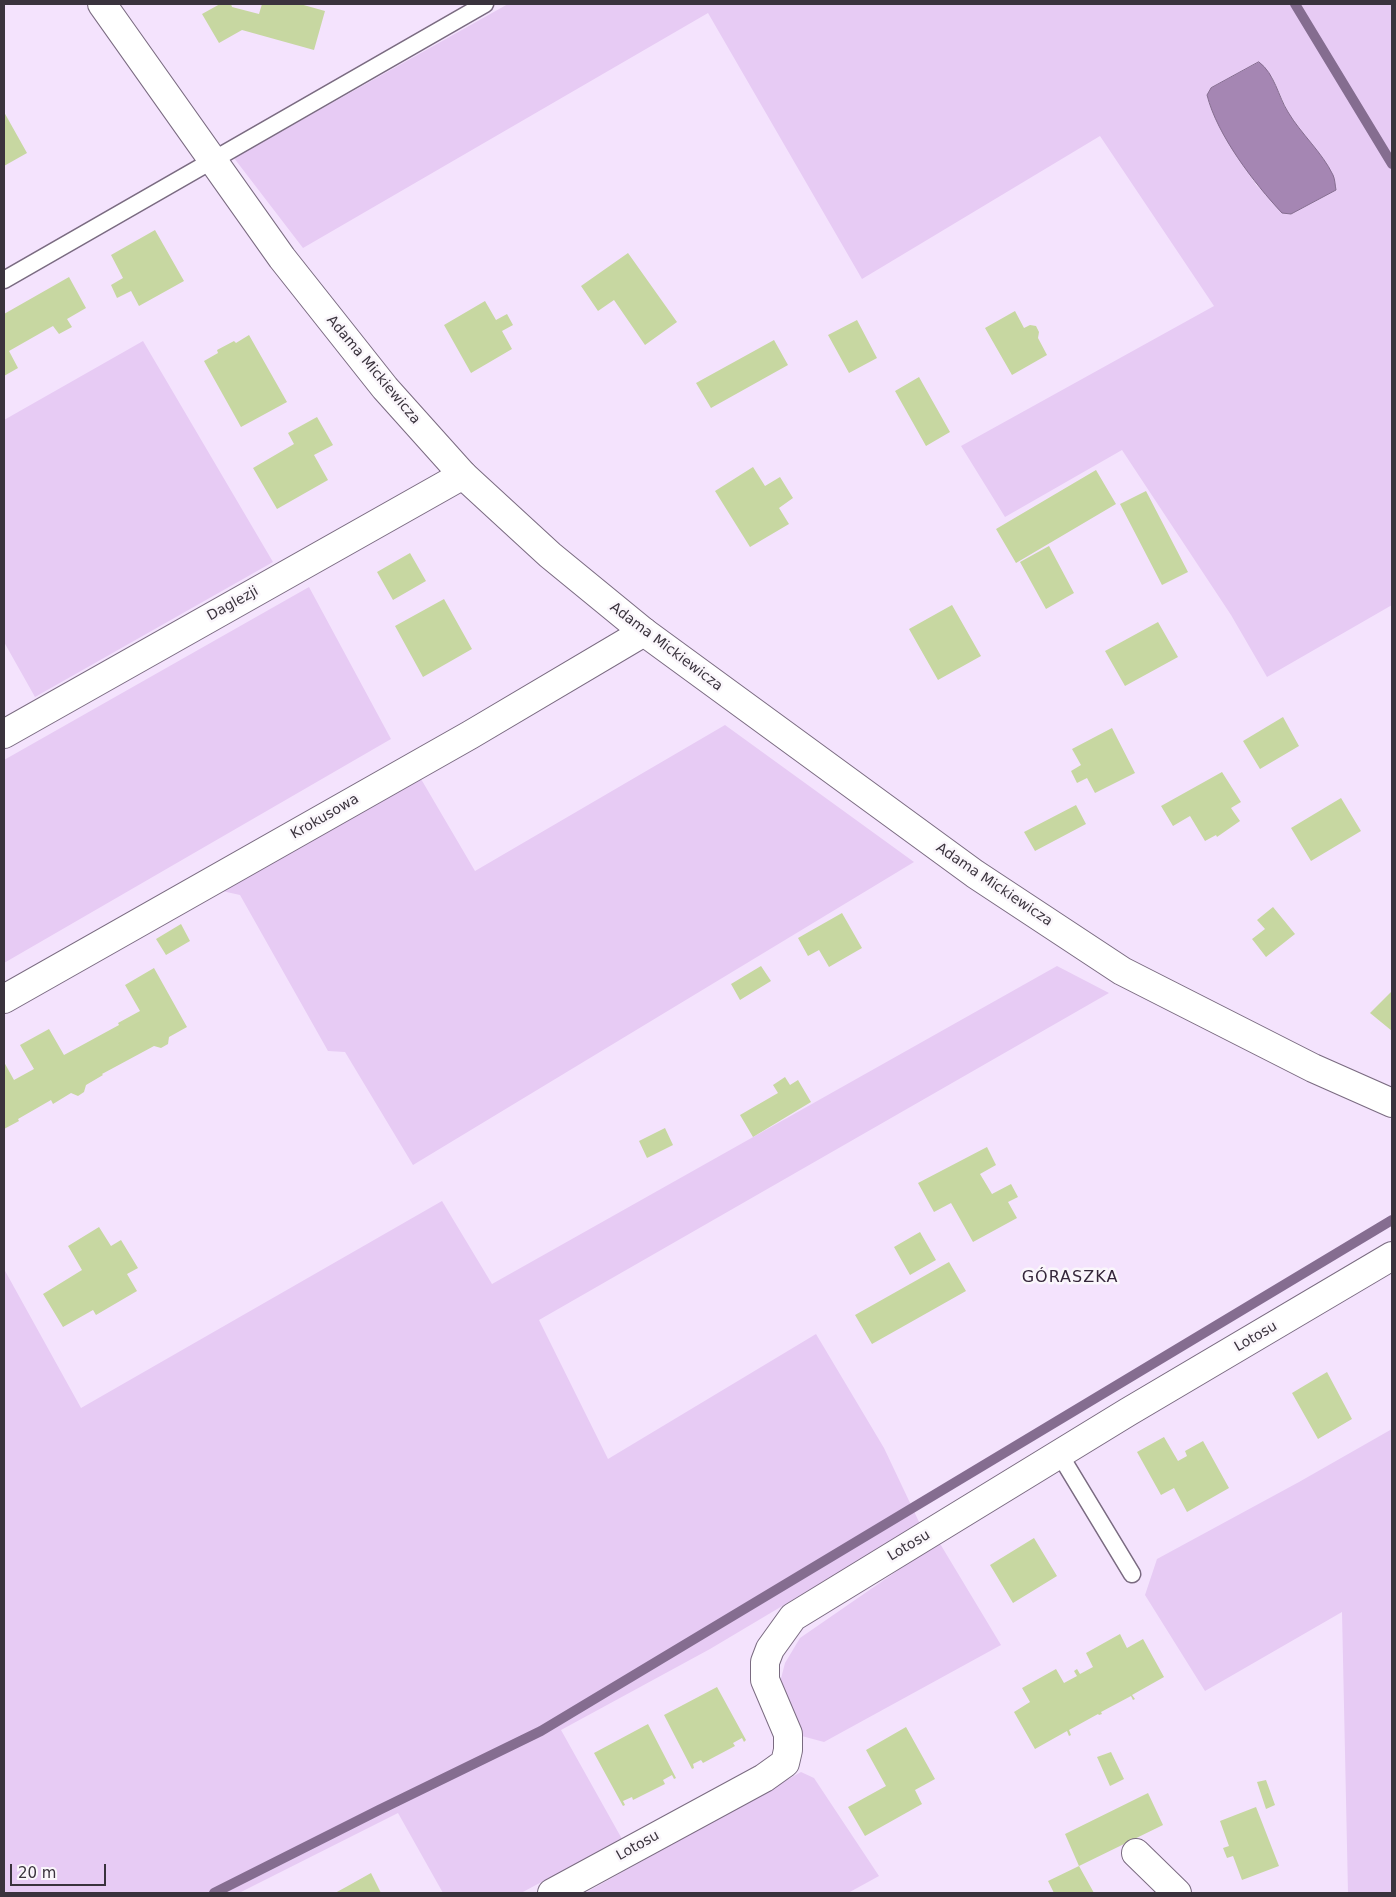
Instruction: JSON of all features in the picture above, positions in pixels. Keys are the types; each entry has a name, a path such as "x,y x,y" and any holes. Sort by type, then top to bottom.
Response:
{"street":[{"name":"Adama Mickiewicza","path":"102,4 282,258 385,388 463,475 550,555 644,632 974,874 1122,971 1313,1068 1392,1103"},
{"name":"Daglezji","path":"4,734 463,475"},
{"name":"Krokusowa","path":"4,999 470,735 644,632"},
{"name":"Lotosu","path":"552,1893 764,1778 785,1763 788,1750 788,1734 765,1680 765,1662 770,1649 794,1617 1128,1412 1392,1256"},
{"path":"1136,1852 1177,1893"}],"lane":[{"path":"4,280 485,4"},
{"path":"1060,1455 1132,1574"}],"shaded area":[{"path":"508,4 1392,4 1392,605 1267,677 1231,615 1122,450 1005,517 961,446 1214,306 1100,136 862,279 708,13 303,248 234,158","holes":["1272,76 1287,110 1300,131 1323,158 1336,190 1291,214 1257,186 1228,141 1209,103 1207,95 1211,88"]},
{"path":"1259,62 1273,79 1288,112 1323,159 1335,180 1336,190 1291,214 1282,213 1260,188 1238,158 1219,126 1207,95 1211,88"},
{"path":"143,341 273,562 35,697 4,642 4,420"},
{"path":"309,587 391,739 4,963 4,760"},
{"path":"725,725 914,862 413,1165 345,1052 328,1051 240,895 222,891 421,779 475,871"},
{"path":"1057,966 1109,993 539,1320 608,1459 816,1334 884,1448 920,1524 710,1649 561,1730 622,1839 521,1893 443,1893 398,1813 239,1893 4,1893 4,1269 81,1408 442,1201 492,1284"},
{"path":"1392,1429 1392,1893 1348,1893 1342,1612 1205,1691 1145,1595 1157,1559"},
{"path":"939,1542 1001,1645 824,1742 798,1735 776,1698 785,1663 800,1638"},
{"path":"801,1772 814,1778 879,1876 848,1893 585,1893"}],"building":[{"path":"220,4 231,4 232,7 259,14 262,4 300,4 325,11 314,50 242,30 219,43 202,14"},
{"path":"4,112 27,153 4,166"},
{"path":"155,230 184,281 139,306 131,291 117,298 111,285 123,278 111,255"},
{"path":"628,253 677,322 645,345 614,300 598,311 581,286"},
{"path":"69,277 86,308 67,319 72,327 59,334 53,326 9,351 18,368 4,376 4,314"},
{"path":"485,301 496,320 507,314 513,325 502,331 512,349 471,373 444,325"},
{"path":"1015,311 1024,328 1030,325 1036,326 1039,332 1038,338 1047,355 1012,375 985,328"},
{"path":"857,320 877,358 849,373 828,335"},
{"path":"249,335 287,402 241,427 204,361 218,353 217,350 234,341 236,343"},
{"path":"774,340 788,365 711,408 696,383"},
{"path":"919,377 950,432 926,446 895,391"},
{"path":"317,417 333,445 314,455 328,480 277,509 253,468 294,444 288,433"},
{"path":"753,467 765,486 780,477 793,498 779,508 789,524 750,547 715,491"},
{"path":"1096,470 1116,504 1016,563 996,529"},
{"path":"1146,491 1188,572 1162,585 1120,504"},
{"path":"1049,546 1074,593 1046,609 1020,562"},
{"path":"410,553 426,581 393,600 377,572"},
{"path":"444,599 472,649 423,677 395,626"},
{"path":"952,605 981,656 938,680 909,629"},
{"path":"1158,622 1178,657 1125,686 1105,651"},
{"path":"1283,717 1299,746 1260,769 1243,741"},
{"path":"1112,728 1135,773 1095,793 1087,778 1077,783 1071,771 1081,765 1072,749"},
{"path":"1222,772 1241,802 1231,808 1240,821 1217,837 1216,835 1205,841 1190,816 1173,826 1161,806"},
{"path":"1341,798 1361,831 1311,861 1291,828"},
{"path":"1076,805 1086,824 1035,851 1024,832"},
{"path":"1273,907 1295,934 1266,957 1252,939 1265,929 1257,920"},
{"path":"842,913 862,948 829,967 819,950 808,956 798,938"},
{"path":"181,924 190,941 166,955 156,939"},
{"path":"761,966 771,981 740,1000 731,984"},
{"path":"154,968 187,1027 169,1037 168,1044 161,1048 154,1046 102,1074 86,1085 84,1092 78,1096 71,1093 53,1104 51,1100 4,1129 4,1062 14,1080 34,1069 20,1045 49,1029 64,1055 119,1025 118,1023 140,1011 125,985"},
{"path":"1392,991 1392,1031 1370,1013"},
{"path":"785,1077 790,1085 798,1080 811,1102 753,1137 740,1115 778,1093 773,1085"},
{"path":"665,1128 673,1145 647,1158 639,1141"},
{"path":"987,1147 996,1165 980,1174 992,1194 1011,1184 1018,1197 1008,1202 1017,1218 973,1242 951,1203 934,1212 918,1183"},
{"path":"99,1227 111,1246 121,1240 138,1268 127,1274 137,1291 96,1315 93,1310 63,1327 43,1294 82,1270 68,1246"},
{"path":"920,1232 936,1260 910,1275 894,1247"},
{"path":"949,1262 966,1291 872,1344 855,1315"},
{"path":"1327,1372 1352,1419 1318,1439 1292,1393"},
{"path":"1164,1437 1178,1461 1187,1456 1185,1451 1203,1441 1229,1488 1187,1512 1174,1488 1161,1495 1137,1452"},
{"path":"1034,1538 1057,1576 1013,1603 990,1565"},
{"path":"1120,1634 1127,1648 1143,1639 1164,1677 1132,1695 1135,1699 1133,1700 1131,1696 1101,1712 1102,1714 1098,1714 1069,1730 1071,1735 1069,1736 1067,1731 1035,1749 1014,1712 1030,1702 1022,1688 1056,1669 1064,1683 1077,1676 1074,1671 1077,1669 1080,1674 1093,1667 1086,1653"},
{"path":"717,1687 746,1740 744,1742 742,1738 733,1743 735,1746 703,1763 701,1760 693,1764 694,1768 692,1769 664,1715"},
{"path":"648,1724 676,1778 674,1779 672,1775 663,1780 665,1784 633,1800 632,1797 623,1801 625,1805 623,1806 594,1753"},
{"path":"906,1727 935,1779 915,1790 922,1804 865,1836 848,1807 886,1786 866,1750"},
{"path":"1111,1752 1124,1779 1110,1786 1097,1757"},
{"path":"1266,1780 1275,1805 1266,1809 1257,1782"},
{"path":"1148,1793 1163,1825 1079,1866 1065,1834"},
{"path":"1256,1807 1279,1866 1242,1880 1233,1856 1227,1858 1223,1848 1229,1846 1220,1821"},
{"path":"1079,1866 1094,1893 1054,1893 1048,1881"},
{"path":"371,1873 381,1893 335,1893 346,1887"}],"waterway":[{"path":"1295,4 1392,164"},
{"path":"214,1893 541,1731 1392,1220"}],"district":[{"name":"GÓRASZKA","path":"1070,1278"}]}
